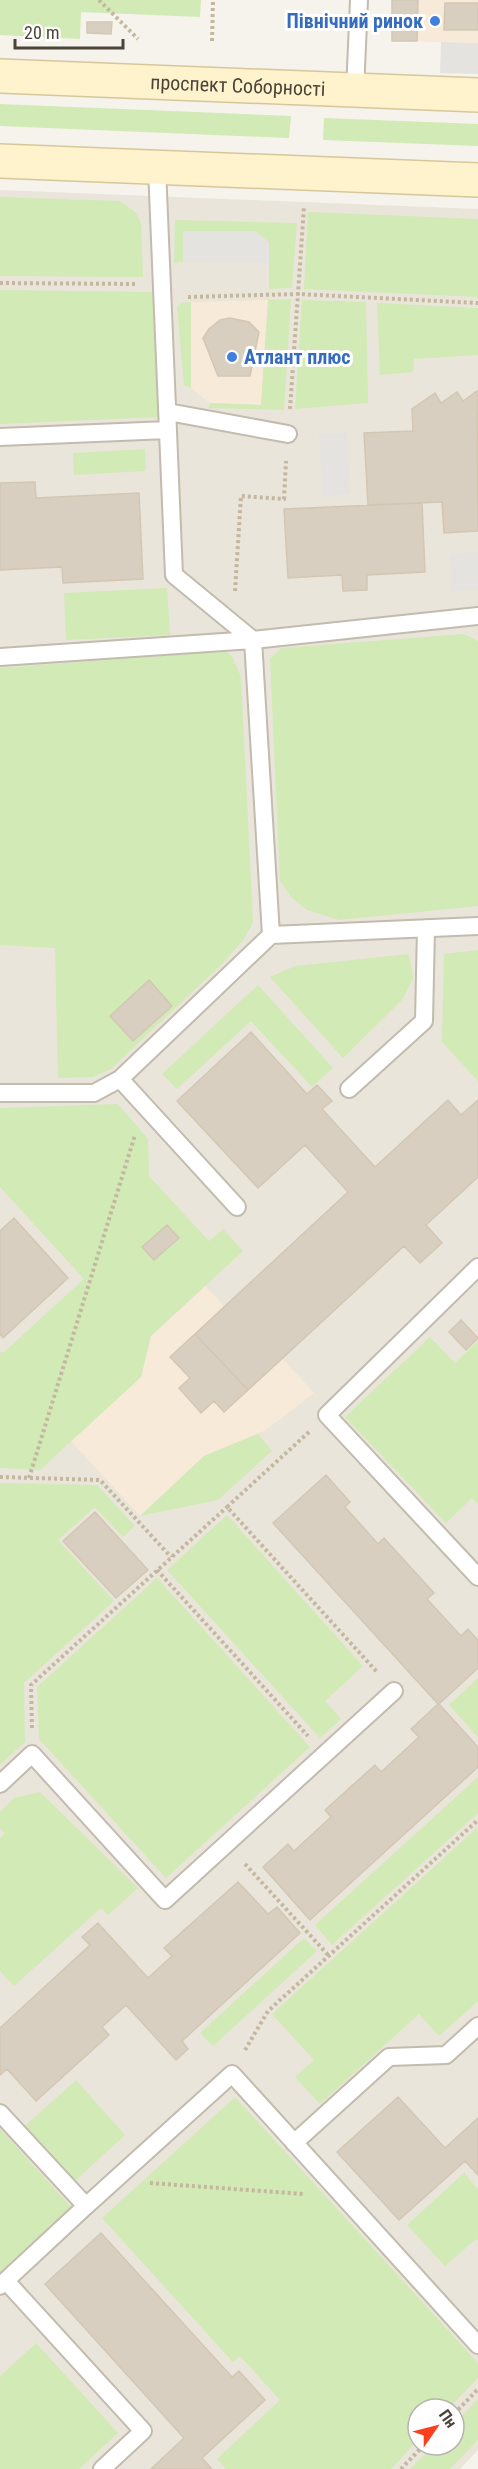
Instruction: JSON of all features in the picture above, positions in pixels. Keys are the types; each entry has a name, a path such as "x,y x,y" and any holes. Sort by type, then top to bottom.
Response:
{"main road":[{"name":"проспект Соборності","path":"0,76 478,95"},
{"path":"0,161 478,180"}],"lane":[{"path":"355,91 360,0"},
{"path":"158,168 174,575 253,640"},
{"path":"168,412 288,434"},
{"path":"0,437 168,430"},
{"path":"0,657 253,640 478,616"},
{"path":"253,640 271,935"},
{"path":"0,1092 94,1093 120,1079 271,935 478,926"},
{"path":"350,1089 424,1020 426,928"},
{"path":"120,1079 237,1207"},
{"path":"478,1267 327,1415 478,1577"},
{"path":"0,1784 32,1754 165,1900 394,1691"},
{"path":"294,2143 389,2057 446,2055 478,2026"},
{"path":"102,2469 143,2431 3,2284 232,2074 478,2345"},
{"path":"0,2113 86,2206"}],"path":[{"path":"99,0 138,39"},
{"path":"212,41 213,0"},
{"path":"232,625 241,496 284,499 306,173"},
{"path":"0,283 478,303"},
{"path":"29,1478 144,1106"},
{"path":"32,1754 31,1685 327,1415"},
{"path":"0,1477 100,1480 171,1557"},
{"path":"227,1506 394,1691"},
{"path":"157,1570 324,1755"},
{"path":"232,2074 268,2011 478,1820"},
{"path":"226,1844 328,1956"},
{"path":"141,2183 344,2197"},
{"path":"466,2402 478,2389"},
{"path":"401,2469 412,2457"}],"shaded area":[{"name":"Північний ринок","path":"392,0 478,0 478,43 392,41"},
{"path":"441,42 478,43 478,74 440,73"},
{"path":"0,190 478,209 478,2450 460,2469 0,2469"},
{"path":"183,231 255,231 269,242 269,263 183,262"},
{"path":"268,300 261,405 210,403 191,388 191,302"},
{"path":"347,433 350,494 322,496 319,434"},
{"path":"478,552 478,590 451,591 450,554"},
{"path":"205,1286 224,1306 170,1357 190,1378 179,1389 201,1412 214,1401 224,1412 282,1358 314,1393 266,1430 204,1456 140,1516 71,1441 141,1377 151,1336"}],"green space":[{"path":"0,0 201,0 200,17 81,12 80,39 0,35"},
{"path":"0,104 291,116 289,138 0,126"},
{"path":"324,118 478,124 478,146 323,140"},
{"path":"0,197 120,201 135,212 141,222 143,277 0,276"},
{"path":"308,212 478,219 478,297 304,289"},
{"path":"175,220 297,223 292,288 269,289 269,242 184,231 183,262 174,263"},
{"path":"0,290 154,292 159,417 0,424"},
{"path":"291,299 284,410 208,408 210,403 261,405 268,300"},
{"path":"302,300 366,302 368,403 295,409"},
{"path":"191,302 191,388 184,385 177,307 182,303"},
{"path":"377,303 478,308 478,355 414,359 413,372 380,375"},
{"path":"145,449 146,471 74,475 73,453"},
{"path":"167,588 170,635 66,640 64,593"},
{"path":"464,634 478,641 478,906 339,920 307,910 292,898 280,881 270,659 281,648"},
{"path":"226,651 233,658 241,677 253,922 244,939 223,963 111,1069 93,1077 58,1078 55,948 0,945 0,668"},
{"path":"478,950 478,1081 442,1042 444,954"},
{"path":"409,954 413,978 403,999 343,1058 270,977 295,966"},
{"path":"258,985 333,1068 312,1087 251,1021 177,1089 162,1074"},
{"path":"118,1104 148,1139 149,1176 209,1241 223,1229 243,1251 151,1336 141,1377 40,1470 0,1468 0,1351 3,1353 84,1279 0,1187 0,1108"},
{"path":"430,1337 455,1363 478,1341 478,1504 472,1498 446,1523 345,1417"},
{"path":"258,1434 272,1451 218,1500 140,1516 204,1456"},
{"path":"0,1483 97,1485 135,1526 123,1537 95,1507 58,1540 114,1601 24,1683 25,1742 0,1765"},
{"path":"227,1515 363,1666 325,1701 341,1719 320,1738 167,1570"},
{"path":"157,1578 310,1747 166,1878 39,1739 37,1687"},
{"path":"478,1678 478,1737 449,1705"},
{"path":"478,1777 478,1813 332,1945 315,1925"},
{"path":"40,1792 138,1888 108,1915 101,1908 14,1986 0,1971 0,1838 5,1833 0,1828 0,1812 14,1798"},
{"path":"478,1827 478,2001 439,2036 419,2014 320,2104 295,2077 314,2060 272,2014"},
{"path":"304,1938 317,1951 213,2046 200,2033"},
{"path":"76,2080 125,2135 75,2181 25,2126"},
{"path":"235,2097 478,2363 478,2378 460,2397 406,2397 406,2453 391,2469 226,2469 217,2459 280,2400 240,2356 233,2362 102,2218"},
{"path":"0,2129 71,2207 0,2272"},
{"path":"464,2173 478,2189 478,2241 476,2239 445,2266 407,2225"},
{"path":"36,2343 118,2433 79,2469 0,2469 0,2376"},
{"path":"478,2399 478,2440 466,2452 466,2412"},
{"path":"422,2457 462,2457 450,2469 410,2469"}],"building":[{"path":"392,0 418,0 417,41 392,41"},
{"path":"445,3 478,3 478,30 444,30"},
{"path":"87,22 112,22 111,34 87,33"},
{"name":"Атлант плюс","path":"230,318 249,322 259,332 250,376 218,376 203,338 209,329 220,320"},
{"path":"477,391 478,531 444,533 442,502 368,505 364,433 413,431 412,409 435,393 441,403 457,392 463,401"},
{"path":"35,482 36,498 139,493 143,579 63,583 62,567 0,570 0,483"},
{"path":"422,503 425,572 367,575 367,590 343,591 342,575 288,578 284,509"},
{"path":"149,980 172,1006 133,1041 110,1016"},
{"path":"251,1032 307,1094 317,1085 332,1101 322,1109 375,1167 448,1100 461,1115 478,1100 478,1177 426,1225 442,1243 420,1263 404,1246 248,1390 195,1334 348,1192 305,1145 258,1188 177,1101"},
{"path":"14,1218 68,1278 3,1338 0,1334 0,1231"},
{"path":"167,1225 179,1238 154,1260 142,1247"},
{"path":"461,1320 478,1338 466,1350 449,1332"},
{"path":"195,1334 248,1390 224,1412 214,1401 201,1413 179,1388 190,1378 170,1357"},
{"path":"326,1475 350,1502 345,1507 378,1544 384,1538 434,1593 427,1599 461,1636 468,1629 478,1640 478,1668 439,1704 478,1747 478,1767 310,1920 263,1867 288,1844 294,1851 331,1817 325,1810 375,1765 381,1772 419,1737 411,1729 438,1704 273,1523"},
{"path":"95,1512 148,1570 116,1598 63,1541"},
{"path":"238,1882 268,1914 277,1907 300,1933 182,2041 188,2049 176,2060 126,2005 102,2027 109,2035 36,2101 7,2069 0,2075 0,2028 90,1945 82,1937 98,1923 148,1978 172,1956 164,1948"},
{"path":"398,2097 445,2148 478,2118 478,2175 465,2161 399,2220 337,2152"},
{"path":"101,2233 232,2377 239,2371 265,2400 202,2458 212,2469 151,2469 184,2438 45,2284"}],"place":[{"name":"Північний ринок","path":"435,21"},
{"name":"Атлант плюс","path":"232,357"}]}
